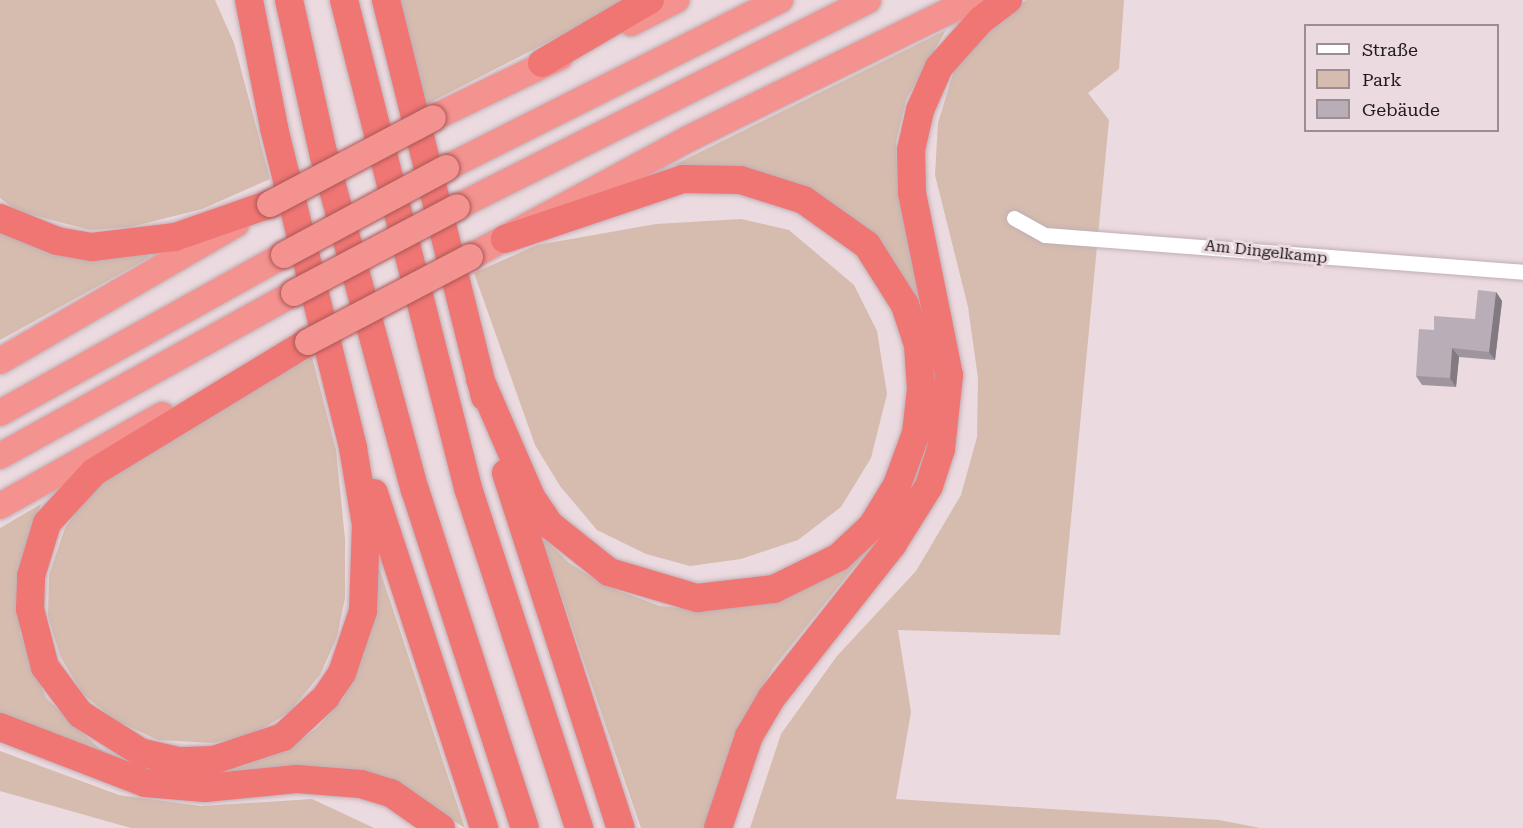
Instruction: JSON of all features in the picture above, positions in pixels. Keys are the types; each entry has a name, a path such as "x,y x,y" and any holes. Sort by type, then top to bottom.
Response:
{"highway":[{"path":"230,0 243,23 274,128 346,415 484,828"},
{"path":"249,0 274,128"},
{"path":"289,0 324,156 411,478 525,828"},
{"path":"344,0 468,488 579,828"},
{"path":"386,0 480,379 516,510 621,828"},
{"path":"542,63 650,0"},
{"path":"0,361 270,204 542,63 676,0"},
{"path":"0,413 446,168 780,0"},
{"path":"0,456 294,292 457,207 868,0"},
{"path":"0,506 176,408 505,239 678,144 972,0"},
{"path":"718,828 749,736 772,697 892,544 929,486 948,410 949,375 912,193 910,150 920,110 939,67 981,20 1008,0"},
{"path":"480,379 531,497 550,525 609,572 697,598 774,589 839,557 872,526 897,485 916,433 921,378 905,305 867,245 804,200 740,180 682,179 505,239"},
{"path":"0,218 57,241 92,247 175,237 270,204"},
{"path":"308,342 94,472 47,523 31,576 30,609 45,667 80,714 142,753 178,761 214,760 283,737 326,697 353,645 367,565 346,415"},
{"path":"0,726 145,783 205,788 297,780 361,784 390,793 441,828"}],"street":[{"name":"Am Dingelkamp","path":"1014,218 1045,235 1523,272"}],"green space":[{"path":"0,0 215,0 234,43 270,179 202,209 131,227 90,230 17,211 0,198"},
{"path":"400,0 630,0 423,106"},
{"path":"1026,0 1124,0 1119,69 1088,93 1109,120 1060,635 898,630 911,712 896,799 1219,820 1260,828 750,828 781,734 837,656 916,571 961,495 977,437 978,378 968,307 935,175 938,123 954,70 974,41"},
{"path":"946,30 906,100 896,142 898,195 938,380 935,421 912,495 773,668 738,730 706,828 641,828 540,534 569,563 606,586 660,606 709,611 761,603 815,584 929,420 864,227 796,183 674,165"},
{"path":"741,219 789,230 854,285 877,331 887,394 871,458 841,507 798,540 741,559 690,566 646,554 597,530 560,486 535,445 474,273 537,245 656,224"},
{"path":"0,233 60,255 147,252 149,258 0,340"},
{"path":"312,357 336,450 345,539 345,598 337,637 320,675 289,712 253,735 212,743 158,740 115,720 83,694 60,656 48,616 49,575 65,528 89,494 137,454"},
{"path":"41,504 20,566 20,633 46,698 99,748 129,763 226,772 285,751 317,728 343,699 364,654 378,564 465,828 426,803 160,776 0,716 0,528"},
{"path":"0,751 119,795 201,806 312,799 374,828 131,828 0,791"}],"building":[{"path":"1478,290 1496,292 1489,352 1452,348 1450,378 1416,376 1419,329 1434,330 1434,316 1475,319"}]}
